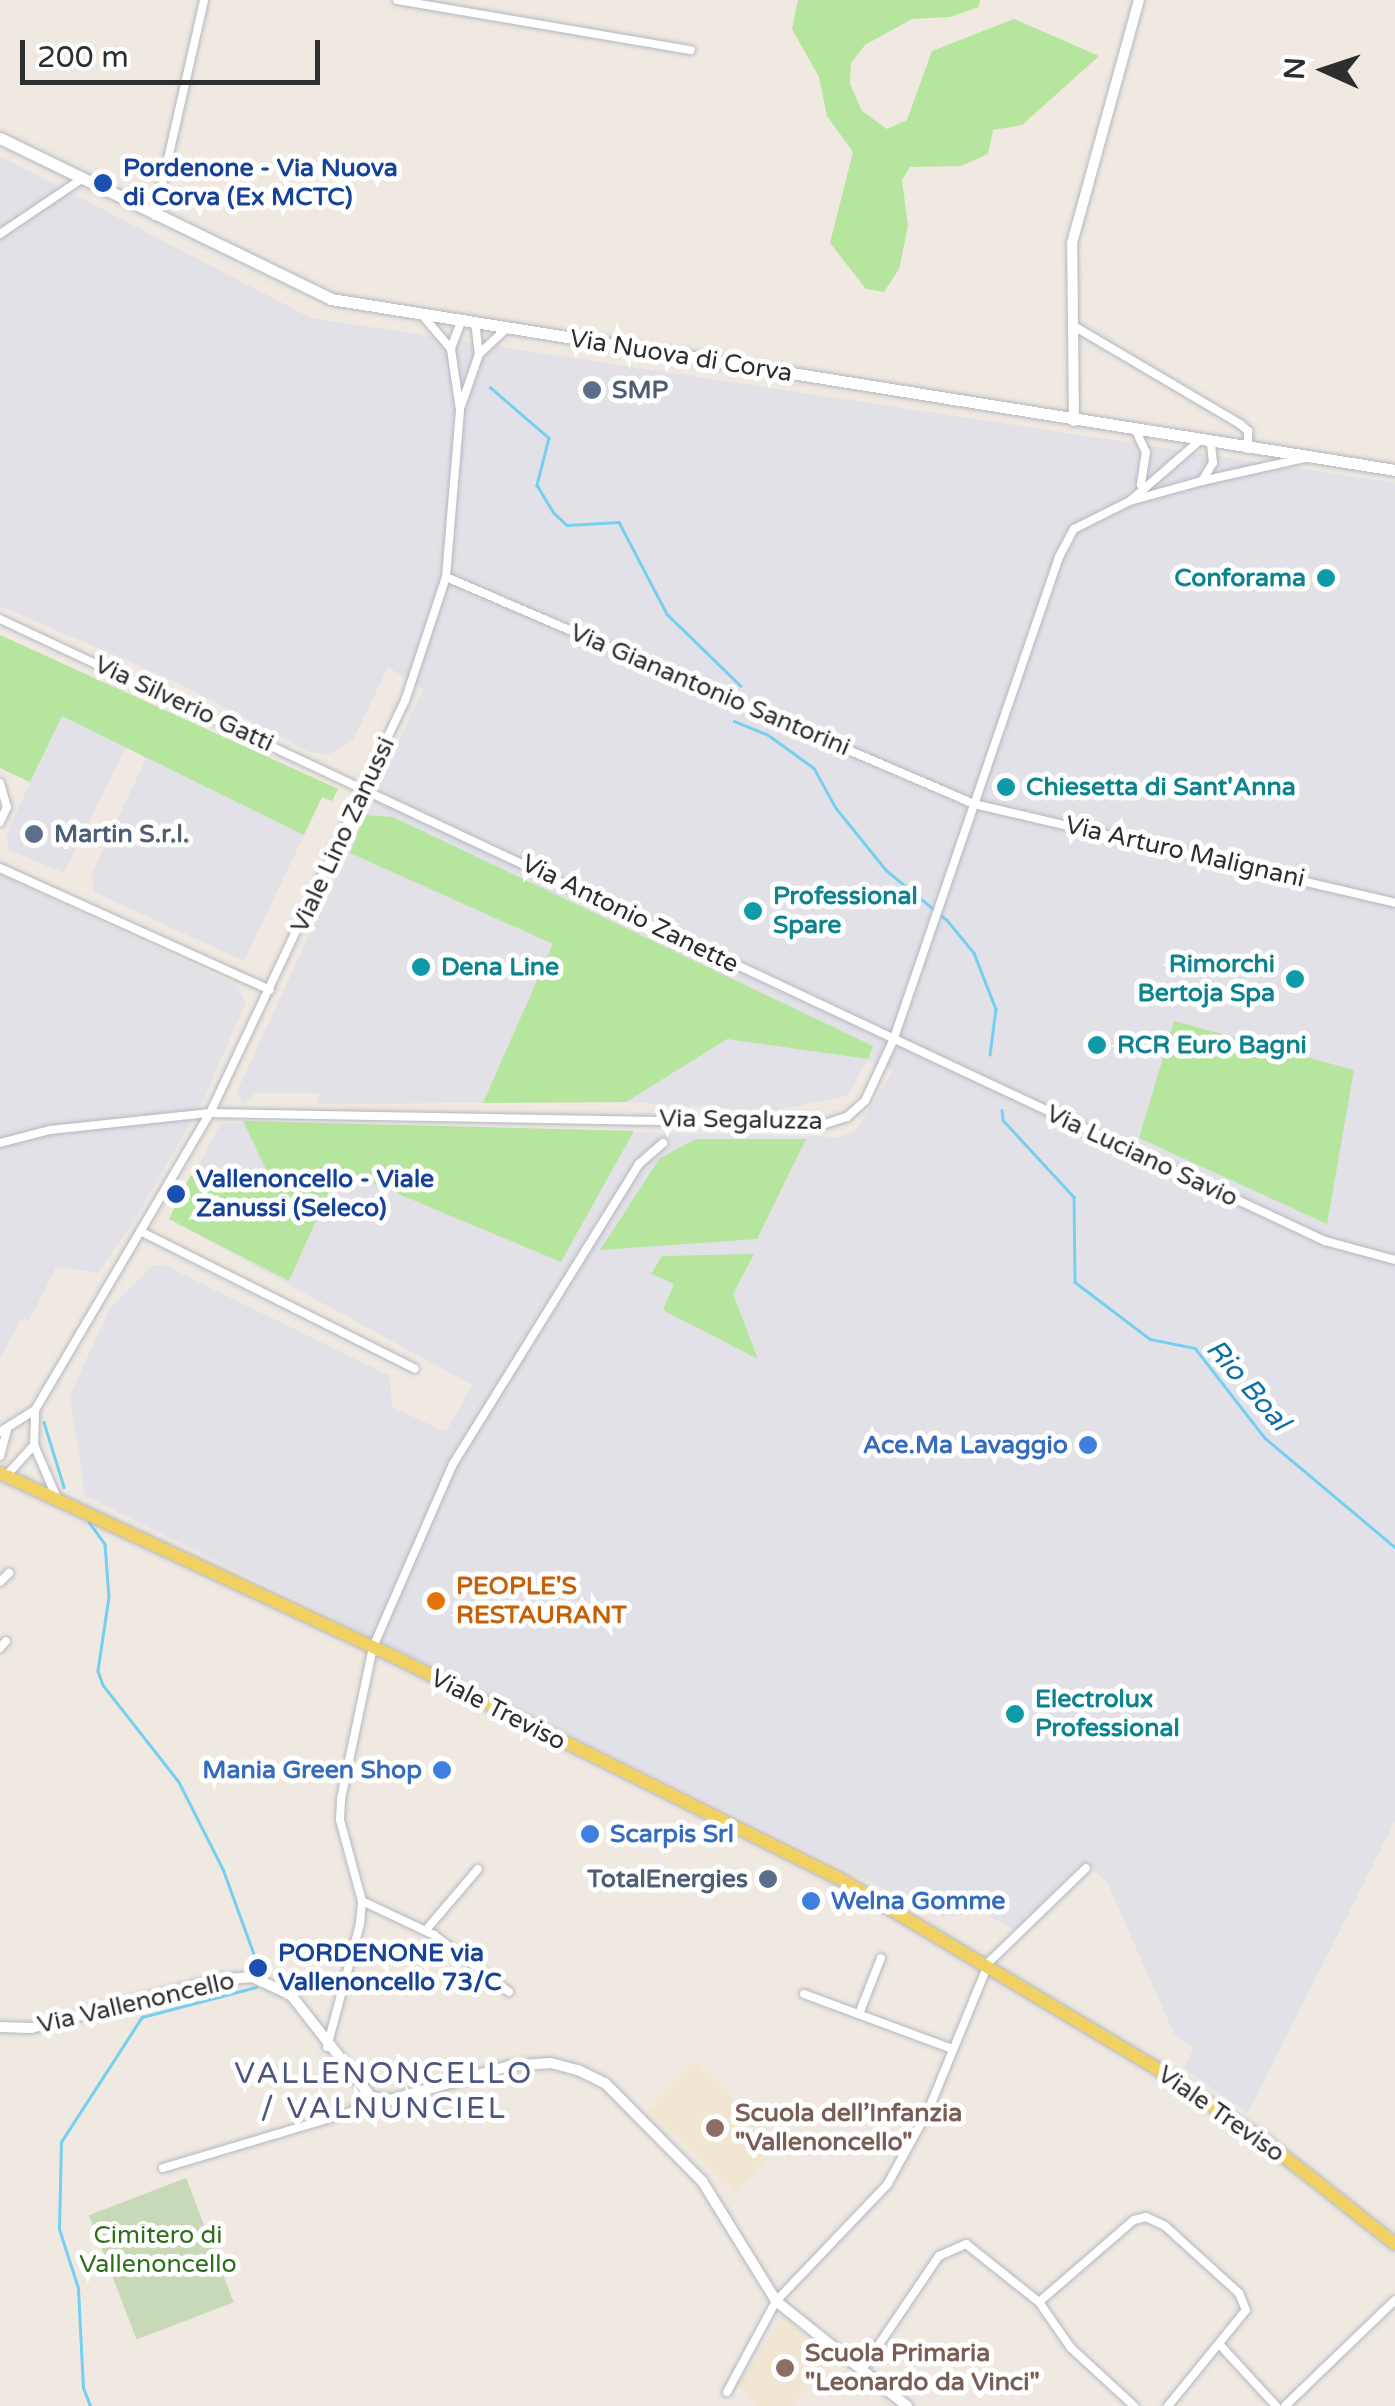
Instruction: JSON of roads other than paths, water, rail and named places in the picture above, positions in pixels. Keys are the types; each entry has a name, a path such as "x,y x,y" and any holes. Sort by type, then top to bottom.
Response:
{"main road":[{"name":"Via Nuova di Corva","path":"0,138 331,299 1136,432 1395,470"},
{"name":"Viale Treviso","path":"3,1475 373,1647 838,1877 988,1962 1266,2142 1395,2244"}],"street":[{"path":"155,216 204,0"},
{"path":"397,0 691,50"},
{"path":"1074,421 1072,242 1139,0"},
{"path":"0,234 80,180"},
{"path":"419,313 451,349"},
{"name":"Viale Lino Zanussi","path":"0,1456 4,1431 35,1410 210,1113 367,788 446,576 460,410 451,349 468,321"},
{"name":"Viale Lino Zanussi","path":"460,410 479,354 468,321"},
{"path":"1072,325 1240,424 1248,432 1248,449"},
{"path":"479,354 512,328"},
{"path":"1136,432 1146,452 1141,484"},
{"path":"1202,481 1215,454 1205,443"},
{"name":"Via Segaluzza","path":"1130,501 1141,484 1205,443"},
{"name":"Via Segaluzza","path":"0,1143 50,1130 210,1113 825,1124 866,1101 894,1041 1058,557 1074,530 1130,501 1306,458"},
{"name":"Via Gianantonio Santorini","path":"446,576 974,804"},
{"name":"Via Silverio Gatti","path":"0,619 367,788"},
{"path":"0,783 7,808 0,822"},
{"name":"Via Antonio Zanette","path":"367,788 894,1041"},
{"name":"Via Arturo Malignani","path":"974,804 1395,902"},
{"path":"0,868 270,990"},
{"name":"Via Luciano Savio","path":"894,1041 1325,1241 1395,1260"},
{"path":"327,2047 355,1954 362,1901 340,1809 373,1647 454,1464 639,1164 663,1144"},
{"path":"142,1232 416,1369"},
{"name":"Viale Lino Zanussi","path":"35,1410 34,1445 59,1501"},
{"path":"3,1475 34,1445"},
{"path":"0,1582 9,1573"},
{"path":"727,2392 776,2301 886,2185 953,2048 988,1962 1086,1868"},
{"path":"426,1930 478,1869"},
{"path":"362,1901 426,1930 509,1992"},
{"path":"859,2014 881,1958"},
{"name":"Via Vallenoncello","path":"0,2027 31,2028 218,1980 252,1978 291,1995 327,2047 371,2097"},
{"path":"804,1994 953,2048"},
{"path":"163,2168 352,2112 371,2097 390,2100 537,2064 605,2083 728,2213 776,2301 907,2406"},
{"path":"1038,2302 1134,2220 1146,2218 1205,2260 1245,2302 1238,2324 1168,2406"},
{"path":"861,2371 939,2256 955,2244 984,2254 1038,2302 1071,2348 1134,2406"},
{"path":"1286,2406 1395,2300"},
{"path":"1220,2345 1276,2406"}],"waterway":[{"name":"Rio Boal","path":"490,387 549,438 537,485 553,512 567,525 619,522 667,614 741,686"},
{"name":"Rio Boal","path":"734,721 767,734 814,768 836,808 886,870 947,920 974,953 996,1009 990,1055"},
{"name":"Rio Boal","path":"1002,1110 1003,1120 1074,1197 1075,1282 1150,1339 1195,1348 1265,1438 1395,1547"},
{"path":"44,1422 64,1487"},
{"path":"89,1522 105,1544 109,1597 98,1671 103,1685 179,1782 223,1869 258,1965"},
{"path":"90,2406 83,2388 78,2288 59,2229 61,2142 142,2017 256,1987"}],"place":[{"name":"Pordenone - Via Nuova di Corva (Ex MCTC)","path":"103,183"},
{"name":"SMP","path":"592,390"},
{"name":"Conforama","path":"1326,578"},
{"name":"Chiesetta di Sant'Anna","path":"1006,787"},
{"name":"Martin S.r.l.","path":"34,834"},
{"name":"Professional Spare","path":"753,911"},
{"name":"Dena Line","path":"421,967"},
{"name":"Rimorchi Bertoja Spa","path":"1295,979"},
{"name":"RCR Euro Bagni","path":"1097,1045"},
{"name":"Vallenoncello - Viale Zanussi (Seleco)","path":"176,1194"},
{"name":"Ace.Ma Lavaggio","path":"1088,1445"},
{"name":"PEOPLE'S RESTAURANT","path":"436,1601"},
{"name":"Electrolux Professional","path":"1015,1714"},
{"name":"Mania Green Shop","path":"442,1770"},
{"name":"Scarpis Srl","path":"590,1834"},
{"name":"TotalEnergies","path":"768,1879"},
{"name":"Welna Gomme","path":"811,1901"},
{"name":"PORDENONE via Vallenoncello 73/C","path":"258,1968"},
{"name":"Scuola dell’Infanzia \"Vallenoncello\"","path":"715,2128"},
{"name":"Scuola Primaria \"Leonardo da Vinci\"","path":"785,2368"}],"district":[{"name":"VALLENONCELLO / VALNUNCIEL","path":"384,2091"}],"park label":[{"name":"Cimitero di Vallenoncello","path":"158,2250"}]}
